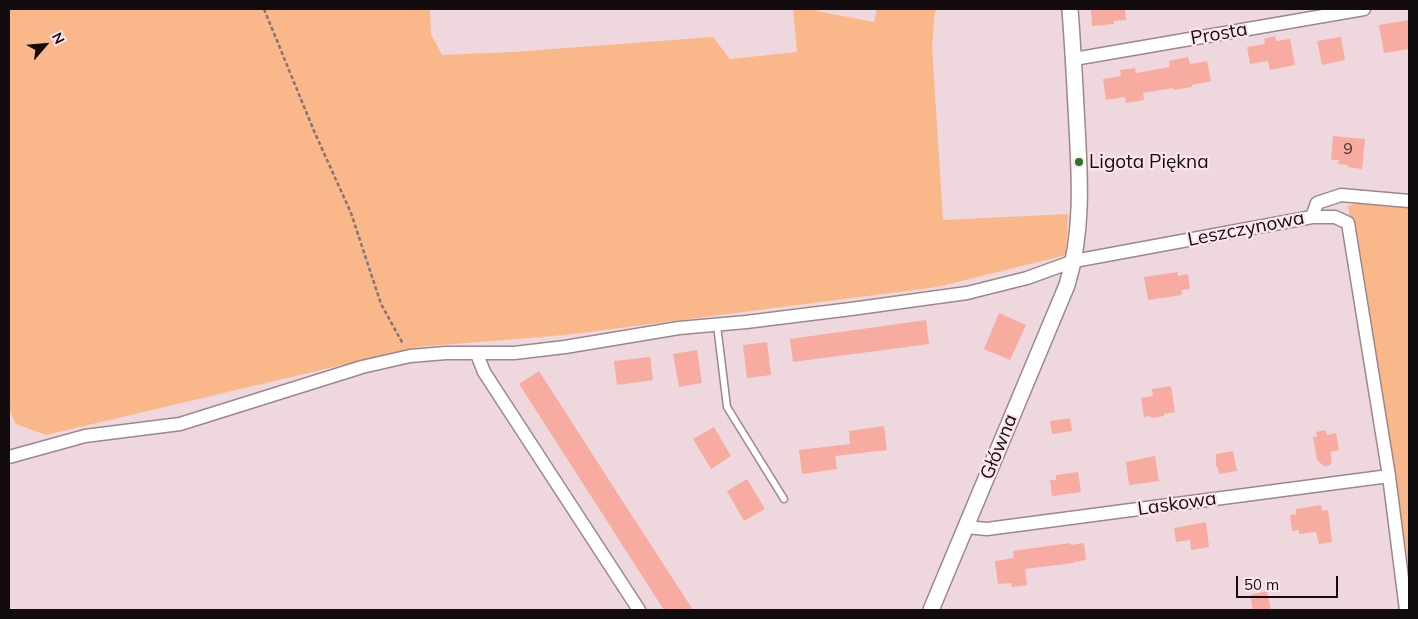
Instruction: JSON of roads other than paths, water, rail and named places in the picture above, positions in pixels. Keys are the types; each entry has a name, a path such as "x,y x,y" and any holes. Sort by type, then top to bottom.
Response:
{"street":[{"path":"1070,9 1074,59 1080,211 1074,261"},
{"name":"Prosta","path":"1074,59 1364,9"},
{"name":"Leszczynowa","path":"9,457 85,436 180,424 362,367 410,356 446,353 523,352 679,328 851,310 967,293 1027,278 1074,261 1312,217 1317,203 1341,195 1409,201"},
{"path":"1312,217 1335,216 1348,223 1389,476 1406,610"},
{"name":"Główna","path":"931,610 1067,285 1074,261"},
{"path":"477,354 484,372 639,610"},
{"name":"Laskowa","path":"966,527 986,529 1389,476"}],"lane":[{"path":"717,325 727,406 784,499"}],"place":[{"name":"Ligota Piękna","path":"1079,162"}]}
